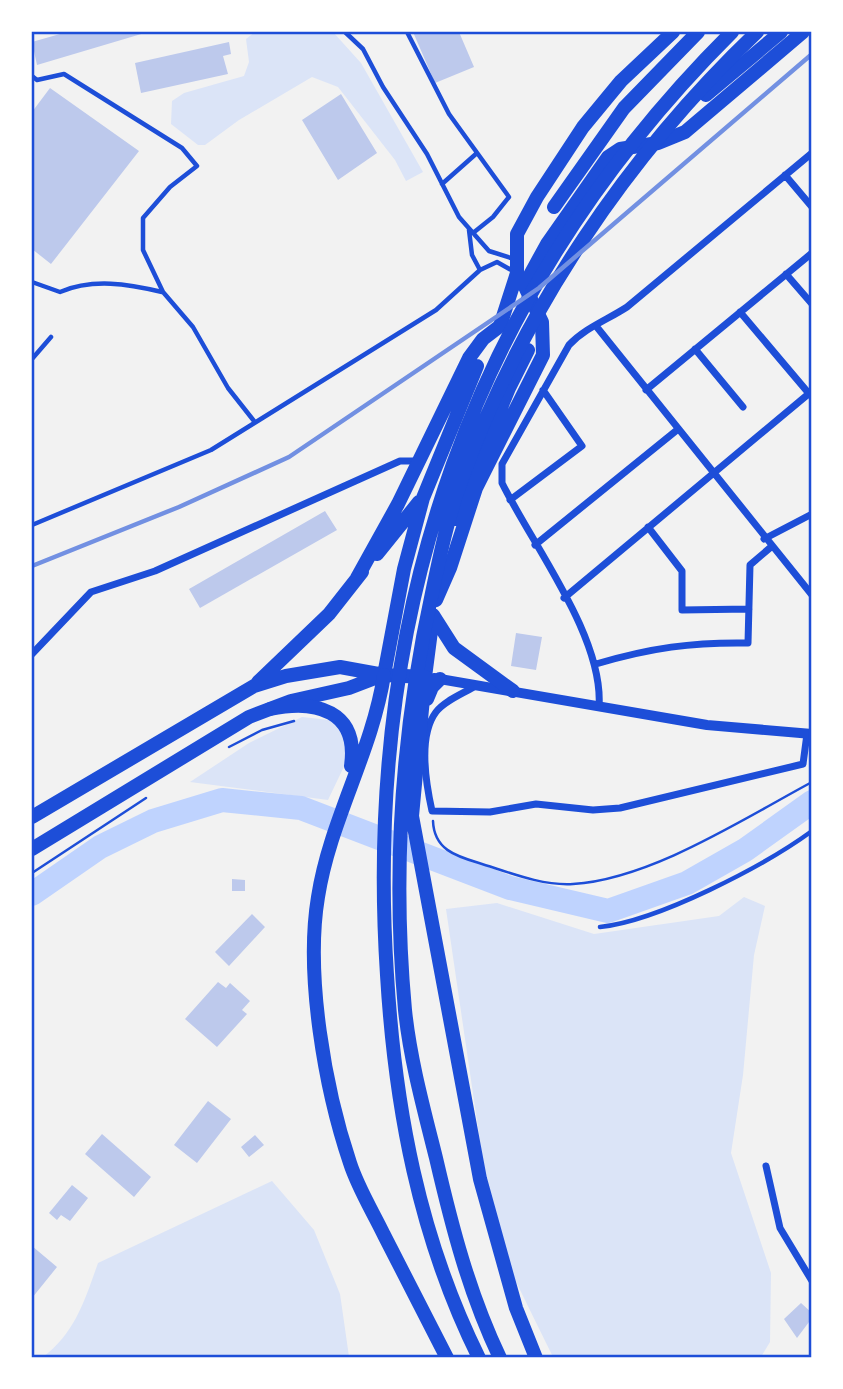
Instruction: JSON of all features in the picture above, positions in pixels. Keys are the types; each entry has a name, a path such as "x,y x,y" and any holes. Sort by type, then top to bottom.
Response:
{"main road":[{"path":"500,326 516,266 517,234 583,127 621,82 673,32"},
{"path":"554,206 624,108 698,32"},
{"path":"479,1357 443,1280 424,1222 401,1112 389,1014 383,861 391,720 407,629 425,547 448,472 475,404 517,319 567,233 657,110 732,32"},
{"path":"500,1357 463,1268 428,1126 405,1013 400,864 402,783 421,641 444,538 461,480 522,348 557,281 626,177 689,102 757,32"},
{"path":"706,95 781,32"},
{"path":"524,286 547,244 608,157 620,149 658,142 685,132 803,32"},
{"path":"435,595 450,568 476,488 543,355 542,322 516,266"},
{"path":"357,578 419,461 469,358 483,339 512,321 525,323 543,340"},
{"path":"528,350 474,469 448,539 435,595 412,816 480,1180 516,1308 536,1357"},
{"path":"447,1357 350,1165 320,1024 314,943 318,896 347,793 375,719 404,569 422,498 477,366"},
{"path":"254,686 329,614 422,498"},
{"path":"433,615 454,648 513,691"},
{"path":"32,817 254,686 286,676 340,667 384,675 425,677"},
{"path":"32,849 211,738 270,709 384,675"},
{"path":"422,724 428,695 440,679"},
{"path":"270,709 293,704 308,705 321,707 338,718 349,733 354,751 347,793"}],"street":[{"path":"599,707 596,664 564,597 502,483 502,464 569,345 580,333 626,307 811,153"},
{"path":"785,176 811,207"},
{"path":"646,390 811,253"},
{"path":"786,274 811,304"},
{"path":"564,597 811,394 740,312"},
{"path":"596,326 811,595"},
{"path":"695,349 743,407"},
{"path":"510,500 582,446 543,390"},
{"path":"535,545 677,430"},
{"path":"33,650 92,592 155,571 400,461 419,461"},
{"path":"764,539 811,514"},
{"path":"648,527 682,571 682,610 749,609"},
{"path":"596,664 670,645 748,643 750,565 771,547"},
{"path":"425,677 477,684 707,725 809,734 803,764 755,773 641,804 593,810 536,804 490,812 432,811 427,790 429,725 444,704 477,684"},
{"path":"766,1166 780,1228 811,1281"}],"lane":[{"path":"345,32 363,50 468,227 489,251 516,266"},
{"path":"407,32 449,114 509,197 493,217 473,233"},
{"path":"32,76 37,80 64,74 183,148 197,166 170,187 143,218 142,250 163,292 193,327 228,388 254,421"},
{"path":"442,184 477,153"},
{"path":"468,227 472,254 480,270"},
{"path":"32,525 211,450 436,310 480,270 497,262 516,266"},
{"path":"32,282 60,292 76,285 125,284 163,292"},
{"path":"32,359 51,337"},
{"path":"600,927 645,917 712,887 746,871 811,831"}],"path":[{"path":"221,751 262,730 296,721"},
{"path":"432,811 433,832 440,847 460,857 513,873 573,884 655,863 697,845 811,782"},
{"path":"32,873 155,792"}],"shaded area":[{"path":"255,32 333,32 361,63 423,172 406,181 395,160 338,87 312,77 239,120 205,145 198,145 171,124 172,101 184,93 244,76 249,62 246,39"},
{"path":"302,717 330,720 349,735 349,756 328,800 190,782 249,743"},
{"path":"744,897 765,906 754,955 743,1075 731,1153 771,1273 770,1342 761,1357 553,1357 494,1237 446,909 497,903 594,934 719,916"},
{"path":"272,1181 314,1230 340,1294 349,1357 43,1357 54,1348 78,1315 98,1263"}],"building":[{"path":"67,32 148,32 37,65 32,42"},
{"path":"413,32 459,32 474,67 435,83"},
{"path":"229,42 231,54 223,56 228,74 141,93 135,63"},
{"path":"50,88 139,151 51,264 32,249 32,112"},
{"path":"341,94 377,153 338,180 302,120"},
{"path":"325,511 337,530 200,608 189,589"},
{"path":"516,633 542,637 536,670 511,666"},
{"path":"232,879 245,880 245,891 232,891"},
{"path":"252,914 265,927 229,966 215,952"},
{"path":"218,982 226,988 230,983 250,1001 242,1010 247,1014 217,1047 185,1019"},
{"path":"208,1101 231,1119 197,1163 174,1145"},
{"path":"102,1134 151,1177 134,1197 85,1154"},
{"path":"255,1135 264,1145 249,1157 241,1147"},
{"path":"72,1185 88,1198 70,1221 61,1215 57,1220 49,1213"},
{"path":"32,1246 57,1267 32,1298"},
{"path":"801,1303 812,1313 812,1318 797,1338 784,1319"}],"waterway":[{"path":"32,894 100,847 153,821 222,800 301,808 510,888 608,911 687,883 745,850 812,802"}],"railway":[{"path":"32,566 179,507 289,457 539,288 812,54"}]}
